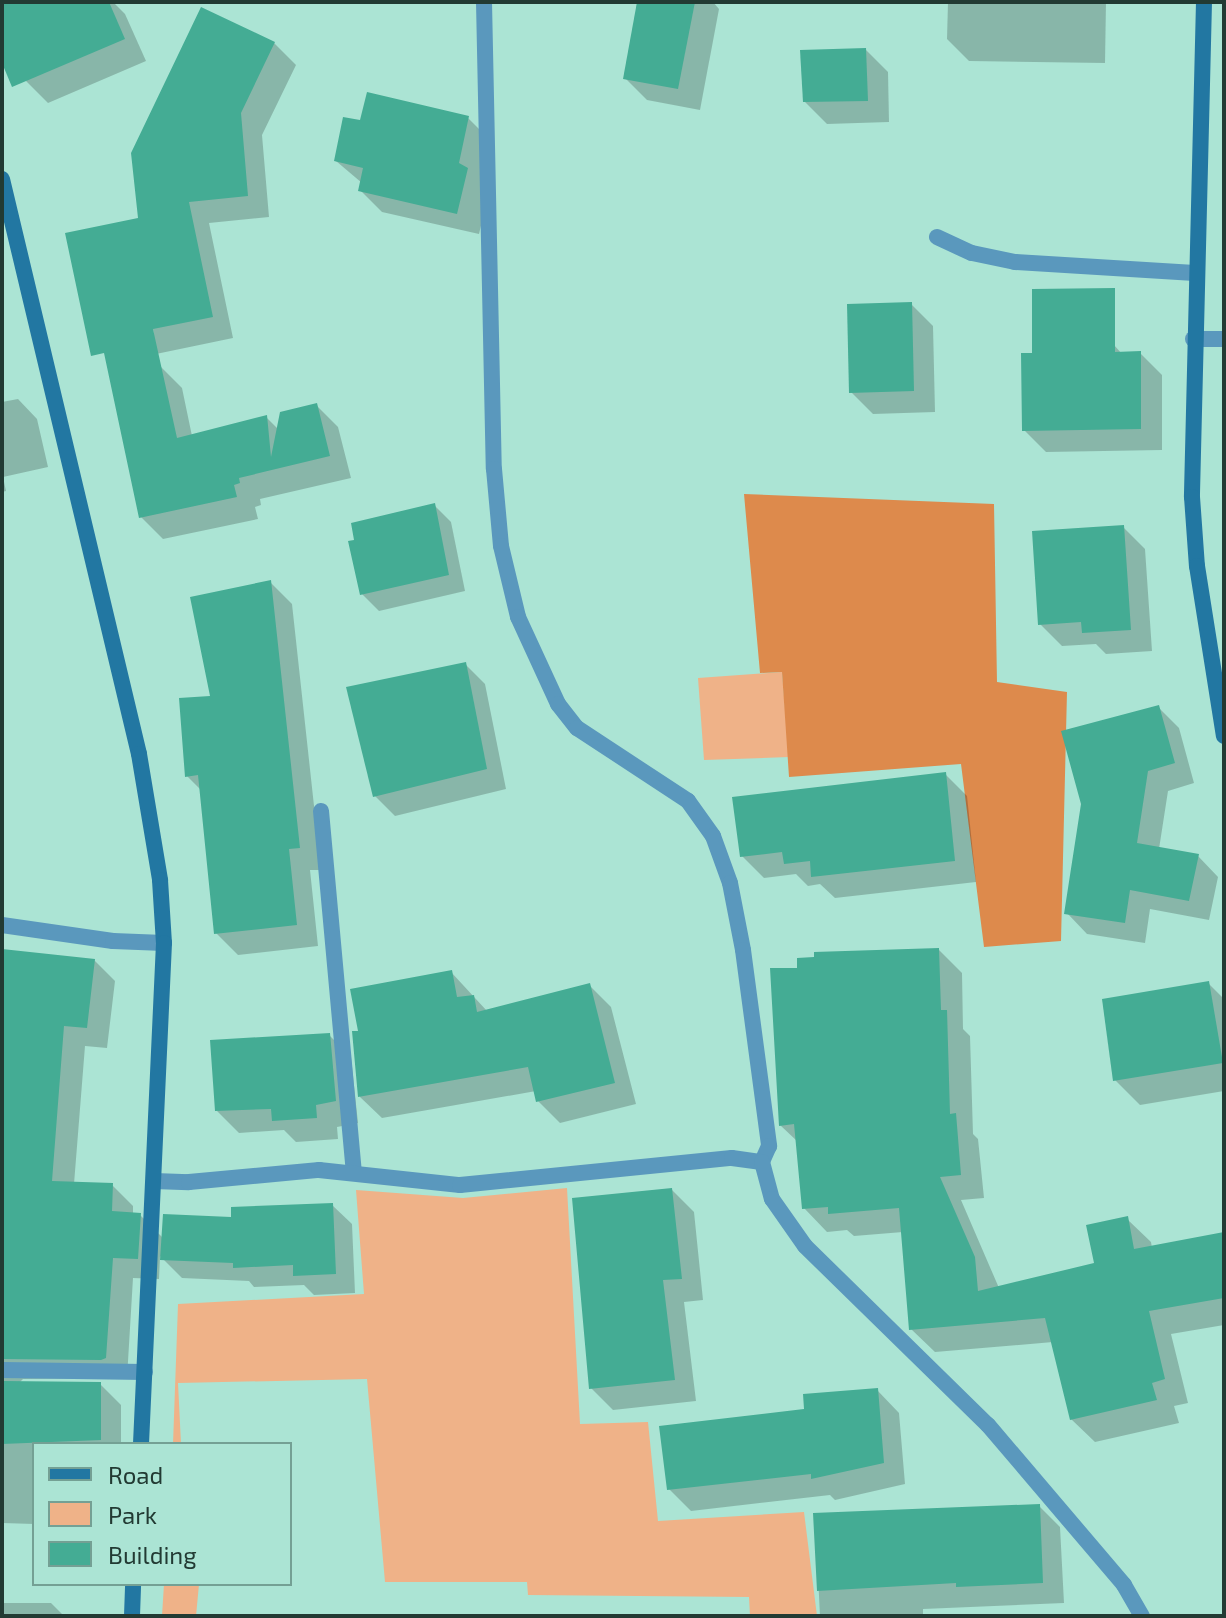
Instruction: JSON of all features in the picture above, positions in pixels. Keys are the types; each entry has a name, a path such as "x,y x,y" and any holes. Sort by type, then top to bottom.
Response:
{"street":[{"path":"484,2 494,469 501,546 518,617 558,704 577,728 688,801 713,836 730,883 743,950 769,1146 762,1162 772,1199 805,1246 988,1425 1124,1585 1142,1616"},
{"path":"1204,2 1193,339 1192,497 1197,566 1224,736"},
{"path":"2,179 139,754 156,854 164,943 141,1442"},
{"path":"937,237 972,253 1015,262 1195,273"},
{"path":"1193,339 1224,339"},
{"path":"321,811 354,1172"},
{"path":"2,925 113,941 164,943"},
{"path":"154,1181 189,1182 319,1170 460,1185 732,1158 762,1162"},
{"path":"2,1370 145,1372"},
{"path":"132,1616 133,1586"}],"green space":[{"path":"782,672 789,757 704,760 698,678"},
{"path":"567,1188 580,1424 648,1422 658,1521 804,1512 817,1616 750,1616 749,1597 528,1595 527,1582 385,1582 367,1379 178,1383 181,1442 173,1442 178,1304 364,1294 356,1190 463,1198"},
{"path":"164,1586 199,1586 196,1616 162,1616"}],"shaded area":[{"path":"744,494 994,504 997,682 1067,692 1061,941 984,947 961,764 789,777 782,672 760,673"}],"building":[{"path":"2,2 109,2 125,39 12,87 2,63"},
{"path":"637,2 695,2 678,89 623,79"},
{"path":"201,7 275,42 241,113 248,196 189,202 213,317 153,329 177,438 267,415 271,457 280,412 317,403 330,456 239,478 240,483 234,485 237,497 139,518 104,353 91,356 65,233 138,218 131,153"},
{"path":"866,48 868,101 803,102 800,50"},
{"path":"367,92 469,116 459,163 468,168 457,214 358,191 363,168 334,161 343,117 360,120"},
{"path":"1115,288 1115,352 1141,351 1141,429 1022,431 1021,353 1032,353 1032,289"},
{"path":"912,302 914,391 849,393 847,304"},
{"path":"435,503 449,575 360,595 348,541 354,540 351,523"},
{"path":"1124,525 1131,630 1082,633 1081,622 1038,625 1032,531"},
{"path":"271,580 300,848 289,849 297,925 214,934 198,775 185,777 179,698 210,696 190,597"},
{"path":"466,662 487,769 373,797 346,687"},
{"path":"1159,705 1175,763 1148,771 1137,843 1199,854 1189,901 1130,890 1125,923 1064,914 1081,804 1061,731"},
{"path":"946,772 955,861 811,877 810,861 784,864 782,852 740,857 732,797"},
{"path":"939,948 941,1010 947,1010 950,1114 956,1113 961,1175 940,1177 975,1257 978,1291 1094,1263 1086,1225 1128,1216 1134,1249 1224,1232 1224,1298 1149,1311 1165,1379 1152,1383 1157,1400 1070,1420 1045,1318 909,1330 899,1208 828,1214 828,1207 802,1209 794,1124 779,1126 770,968 797,968 797,958 814,957 814,952"},
{"path":"2,949 95,959 87,1028 64,1026 52,1181 113,1183 112,1211 141,1213 138,1259 113,1258 106,1358 101,1360 2,1359"},
{"path":"452,970 457,997 474,995 477,1012 590,983 615,1083 536,1102 528,1067 358,1097 352,1031 358,1031 350,989"},
{"path":"1209,981 1223,1063 1113,1081 1102,999"},
{"path":"330,1033 336,1101 316,1105 317,1118 272,1121 271,1109 215,1111 210,1040"},
{"path":"672,1188 682,1279 663,1280 675,1380 589,1389 572,1198"},
{"path":"333,1203 336,1274 293,1276 293,1265 233,1268 233,1263 160,1260 163,1214 231,1217 231,1207"},
{"path":"2,1381 101,1382 101,1440 2,1444"},
{"path":"878,1388 884,1463 811,1479 811,1474 667,1490 659,1426 804,1409 803,1394"},
{"path":"1040,1504 1043,1583 956,1587 956,1583 817,1591 813,1513"}]}
